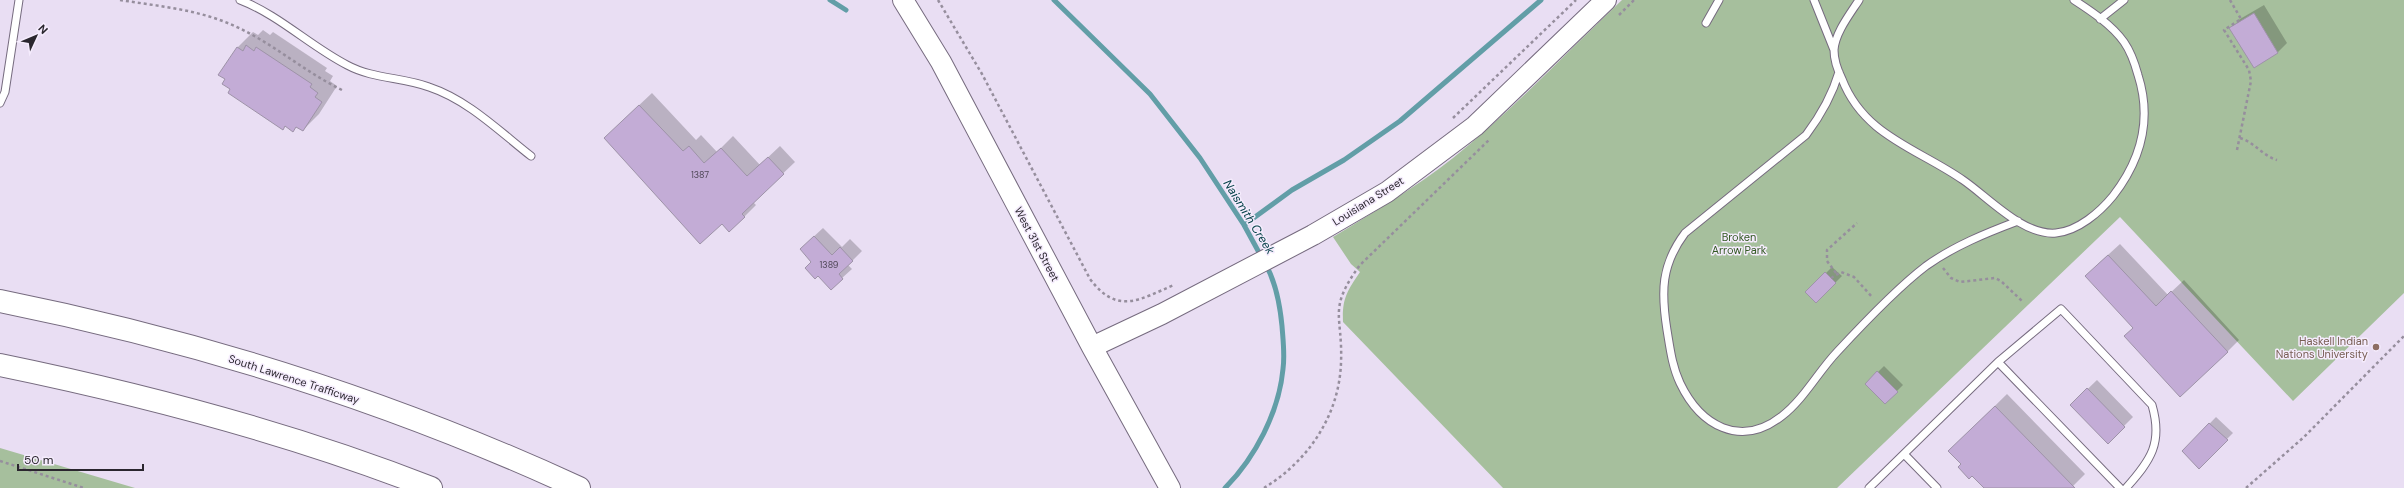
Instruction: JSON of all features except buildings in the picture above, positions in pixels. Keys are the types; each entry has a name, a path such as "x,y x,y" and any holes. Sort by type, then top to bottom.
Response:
{"highway":[{"name":"South Lawrence Trafficway","path":"0,300 168,340 321,387 484,446 579,488"},
{"path":"0,365 124,392 221,418 363,463 431,488"}],"main road":[{"name":"West 31st Street","path":"904,0 941,62 1092,347 1170,488"},
{"name":"Louisiana Street","path":"1092,347 1162,314 1313,235 1387,192 1444,151 1480,120 1606,0"}],"lane":[{"path":"0,104 5,92 19,0"},
{"path":"240,0 261,10 347,66 382,78 426,86 456,98 531,156"},
{"path":"1706,23 1719,0"},
{"path":"1814,0 1834,50 1839,72 1847,92 1861,111 1880,131 1963,179 2018,221 2044,232 2056,233 2073,228 2091,217 2107,203 2134,165 2144,127 2144,102 2140,79 2134,60 2124,42 2100,19 2074,0"},
{"path":"1834,50 1840,32 1859,0"},
{"path":"2100,19 2124,0"},
{"path":"1839,72 1830,98 1821,115 1806,135 1685,233 1676,246 1667,264 1663,282 1664,313 1672,360 1680,382 1691,403 1705,417 1718,427 1733,431 1748,431 1764,426 1782,416 1836,352 1926,266 1986,233 2018,221"},
{"path":"1869,488 1998,362 2061,309 2152,405 2157,423 2156,444 2148,464 2126,488"},
{"path":"1998,362 2120,488"},
{"path":"1904,454 1937,488"}],"path":[{"path":"120,0 186,11 231,24 324,82 344,91"},
{"path":"938,0 982,74 1086,272 1097,288 1118,300 1131,302 1143,300 1182,282"},
{"path":"1452,119 1576,0"},
{"path":"1617,17 1634,0"},
{"path":"2230,0 2241,19 2224,30 2249,70 2251,81 2237,150"},
{"path":"1264,488 1285,474 1305,454 1320,434 1335,400 1340,373 1339,302 1352,276 1360,265 1491,138"},
{"path":"2240,138 2245,140 2267,157 2277,160"},
{"path":"1836,274 1828,261 1827,250 1857,223"},
{"path":"1936,260 1951,278 1960,282 1995,278 2001,281 2022,301"},
{"path":"1831,278 1841,272 1854,277 1881,308"},
{"path":"2246,488 2304,437 2404,336"},
{"path":"0,461 84,488"}],"green space":[{"name":"Broken Arrow Park","path":"1622,0 2404,0 2404,293 2293,401 2120,217 1837,488 1503,488 1343,322 1343,307 1346,296 1360,272 1351,264 1333,237 1409,190 1439,169 1475,140 1518,101"},
{"path":"0,448 135,488 0,488"}],"waterway":[{"path":"830,0 846,10"},
{"name":"Naismith Creek","path":"1054,0 1150,94 1200,158 1244,225 1262,258"},
{"path":"1244,225 1292,190 1344,160 1400,121 1541,0"},
{"name":"Naismith Creek","path":"1225,488 1246,463 1264,433 1271,418 1281,385 1284,358 1281,318 1275,287 1266,265"}],"place":[{"name":"Haskell Indian Nations University","path":"2376,347"}]}
